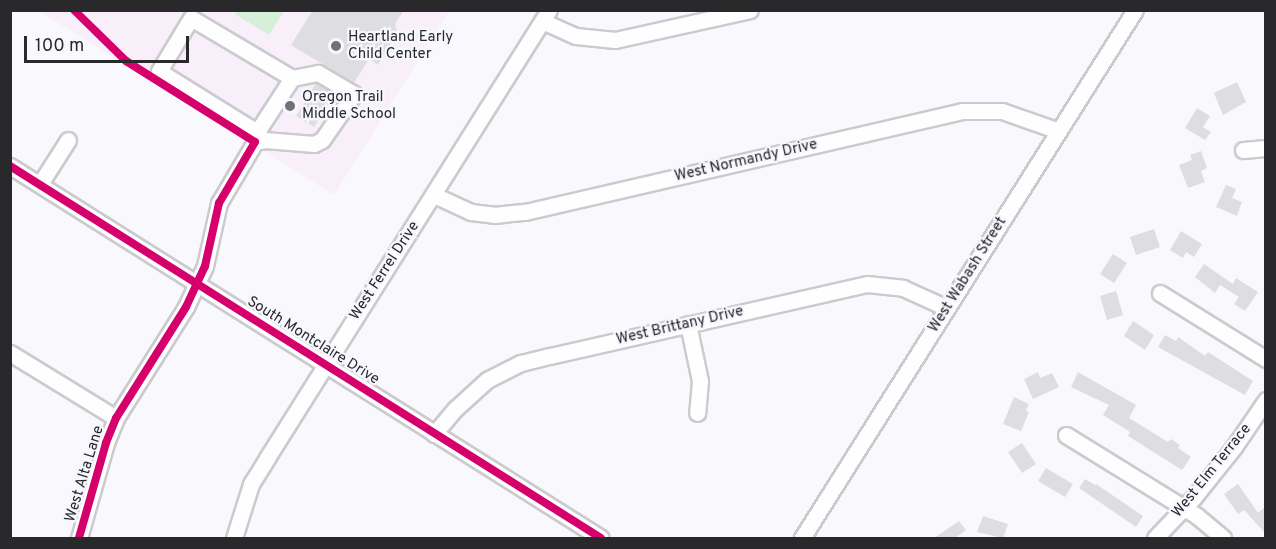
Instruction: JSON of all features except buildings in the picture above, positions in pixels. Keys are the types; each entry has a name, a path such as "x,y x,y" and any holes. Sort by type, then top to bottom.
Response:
{"street":[{"path":"545,16 576,36 615,40 750,10"},
{"name":"West Wabash Street","path":"802,538 1135,10"},
{"name":"West Ferrel Drive","path":"234,538 251,484 545,16"},
{"path":"191,18 292,78 318,73 354,94 322,140 314,144 265,140 256,137 159,71 191,18"},
{"name":"West Alta Lane","path":"80,538 106,442 116,418 198,284 205,266 219,203 292,78"},
{"name":"West Normandy Drive","path":"434,195 471,212 494,215 525,212 962,111 1002,111 1059,131"},
{"path":"40,184 68,140"},
{"path":"1243,150 1266,148"},
{"name":"South Montclaire Drive","path":"10,166 601,538"},
{"name":"West Brittany Drive","path":"434,434 478,387 509,368 688,324 867,284 903,288 947,308"},
{"path":"1160,293 1266,360"},
{"path":"688,324 700,381 697,413"},
{"path":"10,353 116,418"},
{"name":"West Elm Terrace","path":"1155,538 1184,508 1234,447 1266,400"},
{"path":"1066,435 1184,508 1223,538"}],"shaded area":[{"name":"Oregon Trail Middle School","path":"39,11 449,11 334,195"}],"green space":[{"path":"237,10 284,11 269,35 235,14"}],"cycle path":[{"path":"74,10 126,61 255,142 219,203 205,266 186,307 116,418 106,443 79,538"},
{"path":"10,166 601,538"}],"place":[{"name":"Heartland Early Child Center","path":"336,46"},
{"name":"Oregon Trail Middle School","path":"290,106"}]}
